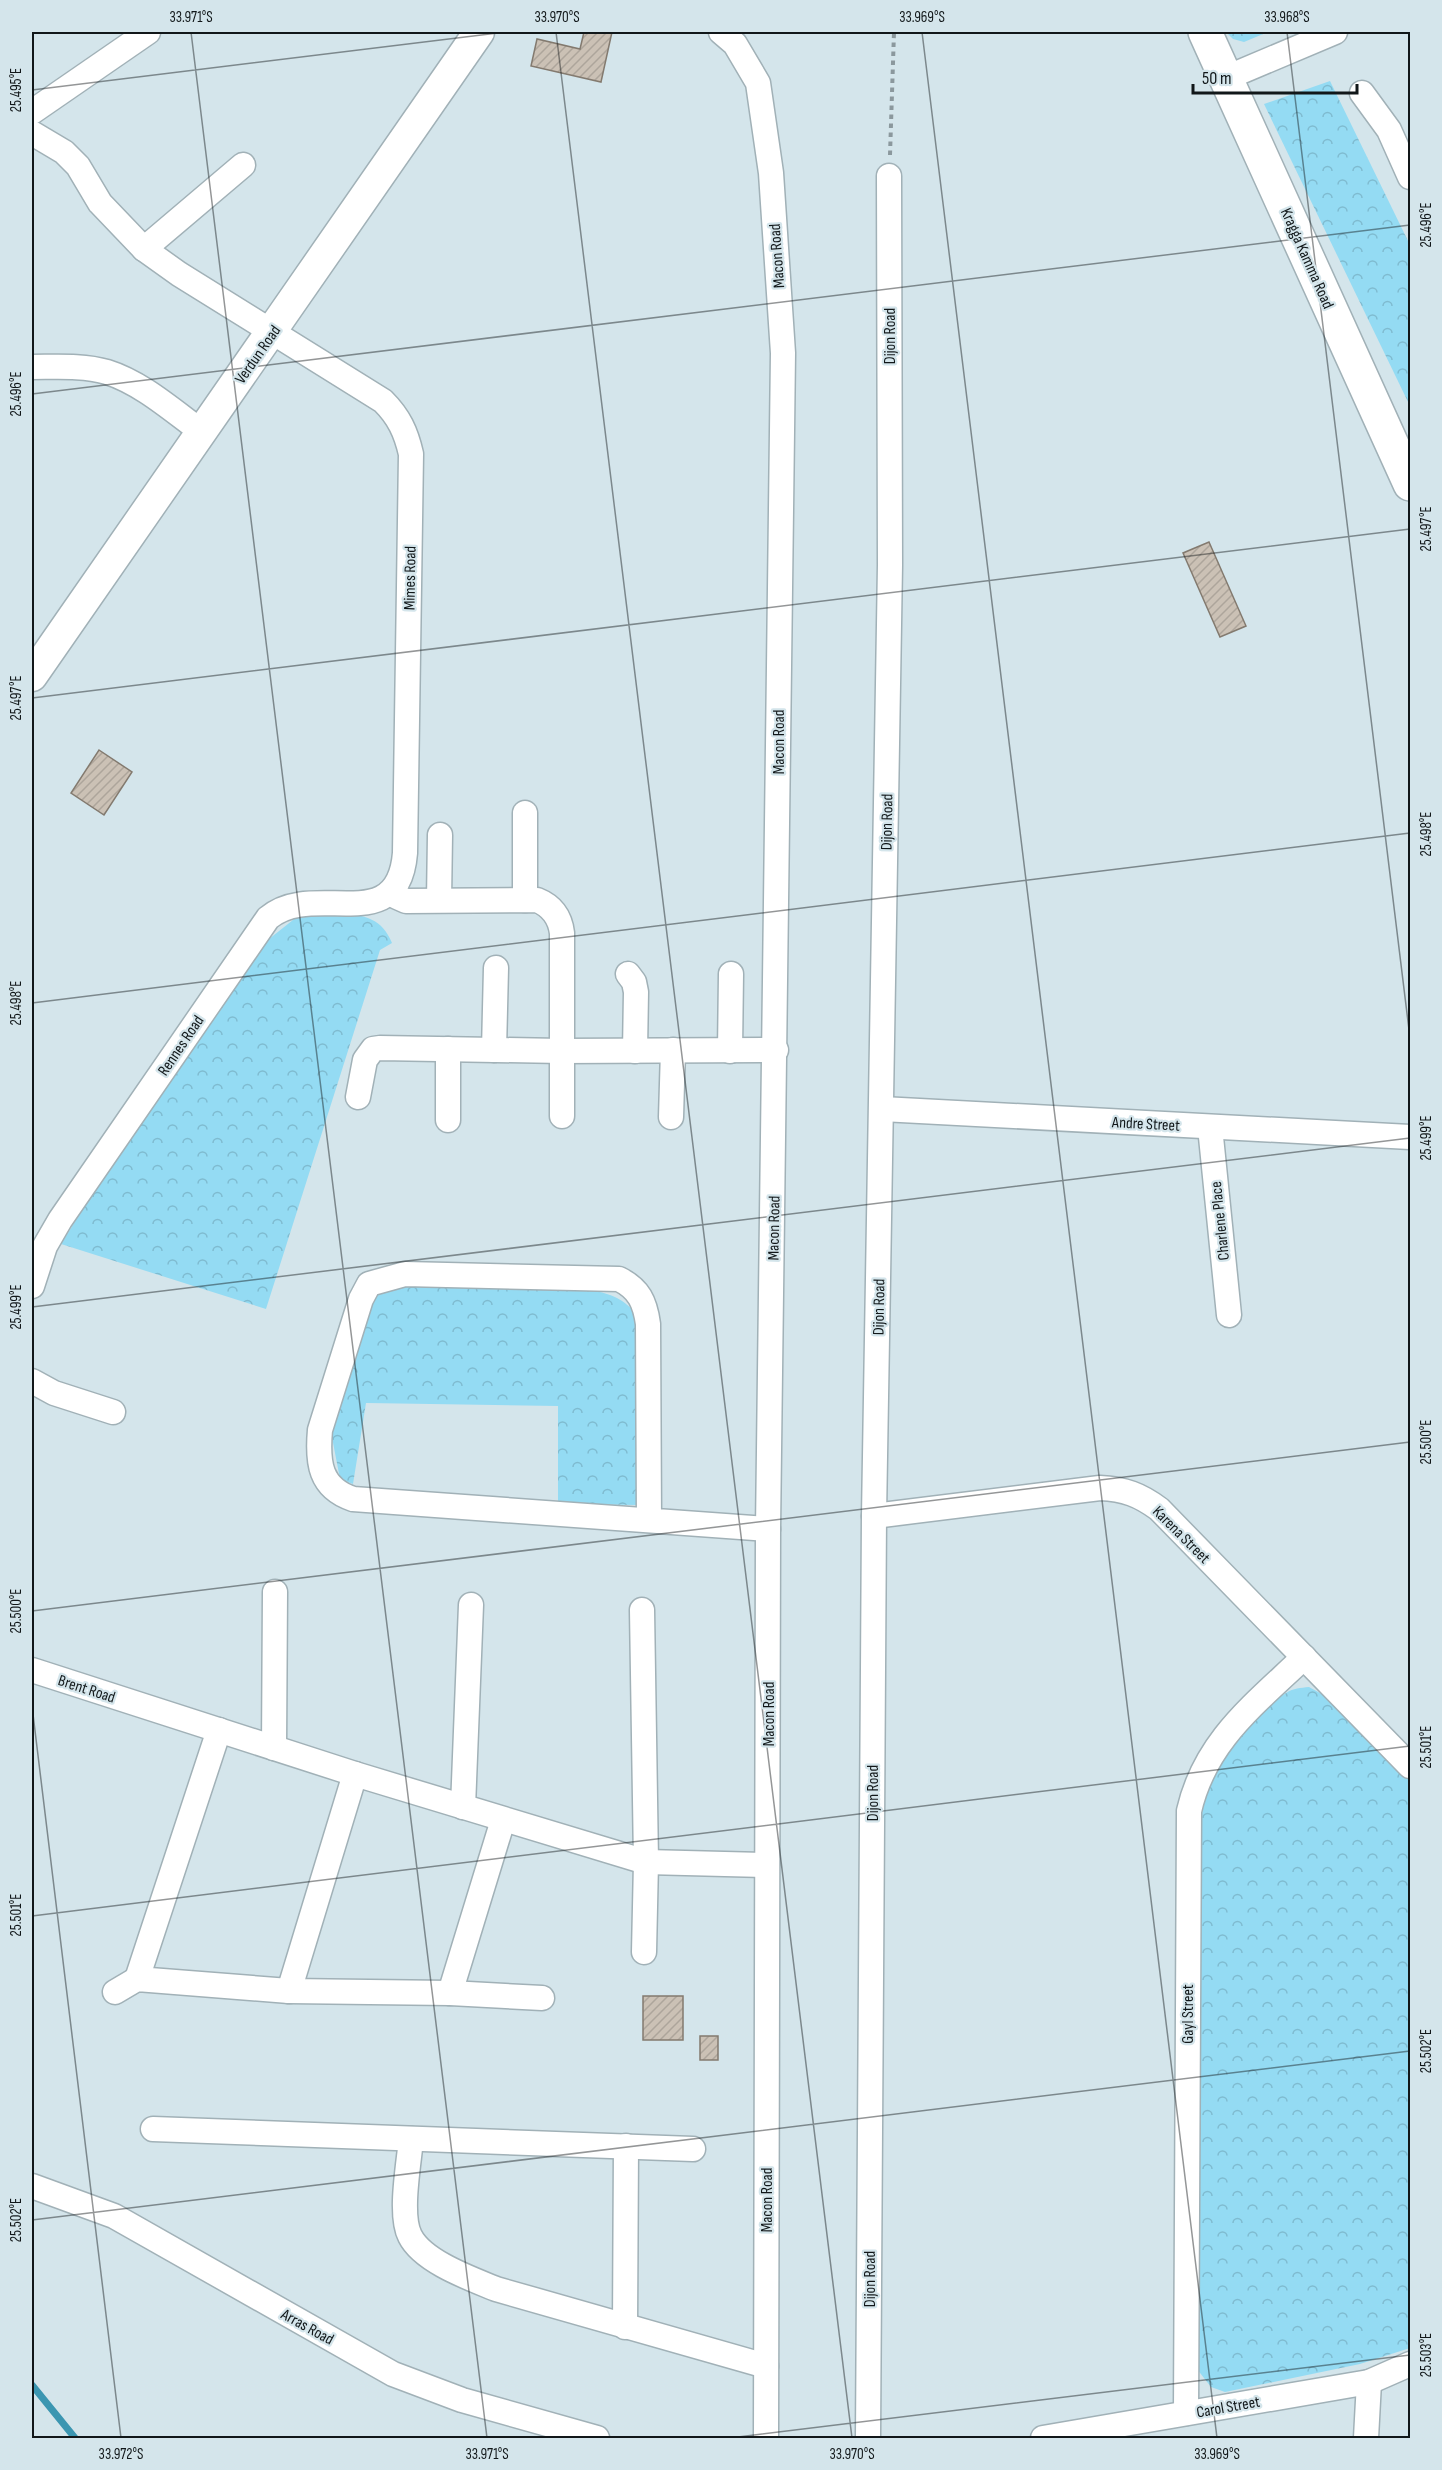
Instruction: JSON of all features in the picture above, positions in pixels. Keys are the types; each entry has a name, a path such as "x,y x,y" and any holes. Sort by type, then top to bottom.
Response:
{"main road":[{"name":"Kragga Kamma Road","path":"1205,32 1410,484"}],"street":[{"path":"32,112 148,32"},
{"name":"Verdun Road","path":"32,676 479,32"},
{"name":"Macon Road","path":"721,32 735,44 747,63 760,93 771,173 783,353 779,481 776,1050 768,1529 766,2439"},
{"path":"1226,78 1335,32"},
{"path":"1362,93 1389,130 1410,177"},
{"name":"Mimes Road","path":"32,133 64,152 78,166 100,203 144,249 383,402 396,414 411,454 405,853 401,877 392,891"},
{"path":"144,249 243,165"},
{"name":"Dijon Road","path":"868,2439 874,1516 890,565 889,176"},
{"path":"32,367 85,368 106,372 143,389 202,432"},
{"path":"525,813 525,900"},
{"path":"439,900 440,835"},
{"path":"392,891 401,900 525,900 546,903 558,916 561,927 562,1116"},
{"name":"Rennes Road","path":"32,1286 45,1246 60,1220 268,918 276,912 296,905 376,902 392,891"},
{"path":"494,1050 496,968"},
{"path":"628,974 634,982 636,992 635,1051"},
{"path":"730,1051 731,974"},
{"path":"358,1097 365,1060 373,1049 776,1050"},
{"path":"447,1120 448,1049"},
{"path":"672,1117 673,1050"},
{"name":"Andre Street","path":"882,1109 1410,1138"},
{"name":"Charlene Place","path":"1210,1127 1229,1315"},
{"path":"649,1520 648,1324 645,1306 631,1285 619,1279 439,1274 393,1275 369,1284 361,1299 320,1430 318,1449 322,1469 328,1484 338,1493 353,1499 768,1529"},
{"path":"32,1381 54,1393 113,1412"},
{"name":"Karena Street","path":"874,1516 1100,1488 1122,1489 1142,1496 1159,1509 1410,1766"},
{"path":"274,1748 275,1592"},
{"path":"463,1807 471,1605"},
{"path":"642,1610 646,1862 644,1952"},
{"name":"Gayl Street","path":"1186,2413 1189,1811 1195,1786 1224,1734 1304,1657"},
{"name":"Brent Road","path":"32,1670 355,1774 646,1862 767,1865"},
{"path":"137,1979 219,1731"},
{"path":"289,1991 355,1774"},
{"path":"450,1993 503,1820"},
{"path":"115,1992 137,1979 289,1991 450,1993 542,1998"},
{"path":"153,2129 693,2149"},
{"path":"411,2139 406,2210 410,2236 421,2249 475,2281 625,2327 766,2366"},
{"path":"625,2327 626,2146"},
{"name":"Arras Road","path":"32,2186 114,2216 393,2374 462,2400 597,2439"},
{"name":"Carol Street","path":"1043,2439 1369,2382 1410,2364"},
{"path":"1366,2439 1369,2382"}],"path":[{"path":"889,176 894,32"}],"green space":[{"path":"1226,32 1268,32 1244,42 1233,39"},
{"path":"1330,81 1410,245 1410,406 1264,104"},
{"path":"341,912 365,917 378,923 392,943 380,950 266,1309 61,1244 106,1172 269,939 298,916"},
{"path":"397,1285 595,1291 608,1294 625,1303 639,1317 638,1505 558,1504 558,1406 366,1403 353,1484 340,1479 330,1427 365,1306 381,1291"},
{"path":"1309,1687 1329,1698 1410,1780 1410,2348 1360,2364 1225,2392 1211,2387 1197,2369 1200,1825 1213,1776 1236,1743 1257,1718 1278,1699 1297,1688"}],"building":[{"path":"584,32 612,32 601,82 531,66 537,39 580,49"},
{"path":"1209,542 1246,626 1220,637 1183,553"},
{"path":"99,750 132,772 104,815 71,793"},
{"path":"643,1996 683,1996 683,2040 643,2040"},
{"path":"700,2036 718,2036 718,2060 700,2060"}],"waterway":[{"path":"32,2385 75,2438"}]}
